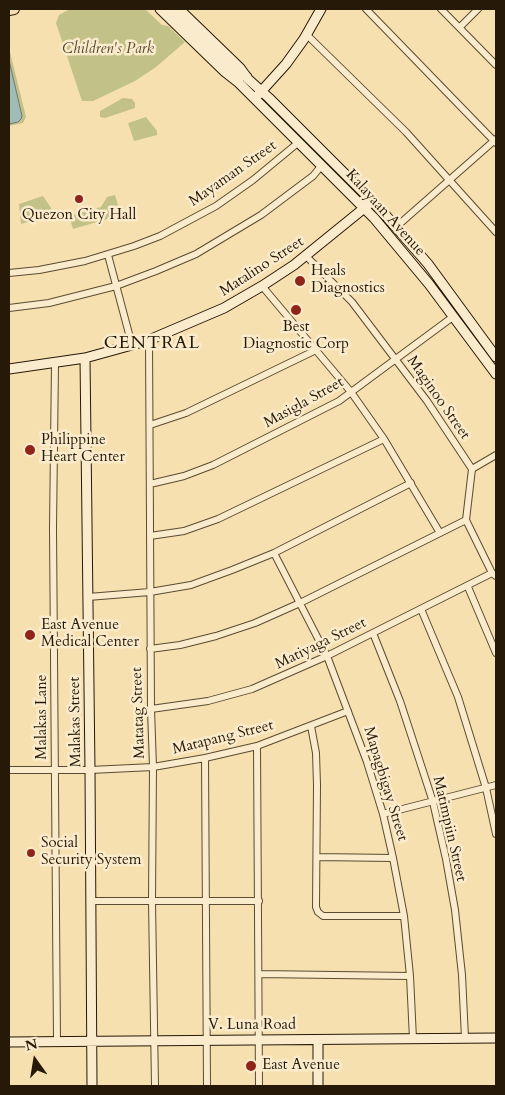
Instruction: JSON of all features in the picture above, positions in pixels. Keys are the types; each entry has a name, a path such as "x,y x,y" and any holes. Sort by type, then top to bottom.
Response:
{"main road":[{"path":"9,10 14,9"},
{"name":"Kalayaan Avenue","path":"160,9 220,68 262,91 372,201 428,264 496,356"},
{"name":"Kalayaan Avenue","path":"170,9 243,80 254,98 365,208 454,316 496,374"},
{"name":"Kalayaan Avenue","path":"179,9 240,68 243,80"},
{"path":"254,98 286,64 307,35 322,9"},
{"name":"Matalino Street","path":"9,369 85,358 132,345 149,340 224,308 262,286 306,256 372,201"},
{"name":"Malakas Street","path":"85,358 92,1086"},
{"name":"V. Luna Road","path":"9,1042 496,1038"},
{"path":"318,1040 318,1086"}],"street":[{"path":"366,9 496,141 396,227"},
{"path":"441,9 496,65"},
{"path":"460,27 478,9"},
{"path":"307,35 406,132 496,232"},
{"name":"Mayaman Street","path":"11,273 62,266 108,255 160,236 216,206 299,142"},
{"path":"9,308 49,303 116,286 188,257 233,233 288,196 313,176 322,165"},
{"path":"108,255 132,345"},
{"name":"Maginoo Street","path":"306,256 352,302 427,401 472,469"},
{"path":"262,286 351,392 384,439 440,533"},
{"name":"Masigla Street","path":"150,484 184,476 213,465 339,401 454,316"},
{"name":"Matatag Street","path":"149,340 150,649 153,767 152,902 155,1086"},
{"path":"150,425 186,413 316,350"},
{"name":"Malakas Lane","path":"55,363 53,538 57,1041"},
{"path":"150,536 184,531 218,519 384,439"},
{"path":"494,575 466,520 472,469 496,455"},
{"path":"88,597 150,592 191,585 274,553 411,483"},
{"path":"150,649 180,645 256,623 466,520"},
{"name":"Mapagbigay Street","path":"274,553 327,656 367,762 383,814 394,858 404,916 410,976 413,1039"},
{"name":"Matiyaga Street","path":"151,709 208,702 252,689 327,656 494,575"},
{"path":"468,587 496,653"},
{"path":"421,609 458,697 486,788 496,834"},
{"name":"Matimpiin Street","path":"373,633 400,701 433,802 455,910 466,1038"},
{"name":"Matapang Street","path":"9,770 90,770 153,767 205,758 257,746 348,711"},
{"path":"311,726 316,761 316,907 318,912 323,916 404,916"},
{"path":"257,746 259,1086"},
{"path":"205,758 206,1086"},
{"path":"383,814 496,785"},
{"path":"317,858 394,858"},
{"path":"90,901 259,901"},
{"path":"259,974 410,976"}],"green space":[{"name":"Children's Park","path":"70,9 145,9 162,25 168,26 185,42 156,67 135,81 93,101 82,101 56,23 59,15"},
{"path":"9,48 26,117 23,123 9,126"},
{"path":"123,98 132,99 135,103 135,108 105,118 100,117 100,111"},
{"path":"146,117 157,131 157,135 134,141 128,123"},
{"path":"115,195 121,215 73,229 69,216 101,207 107,197"},
{"path":"43,196 55,214 21,224 19,204"}],"water":[{"path":"9,60 22,116 18,122 9,124"}],"place":[{"name":"Quezon City Hall","path":"79,199"},
{"name":"Heals Diagnostics","path":"300,281"},
{"name":"Best Diagnostic Corp","path":"296,310"},
{"name":"Philippine Heart Center","path":"30,450"},
{"name":"East Avenue Medical Center","path":"30,635"},
{"name":"Social Security System","path":"31,853"},
{"name":"East Avenue","path":"251,1066"}],"district":[{"name":"CENTRAL","path":"152,344"}]}
